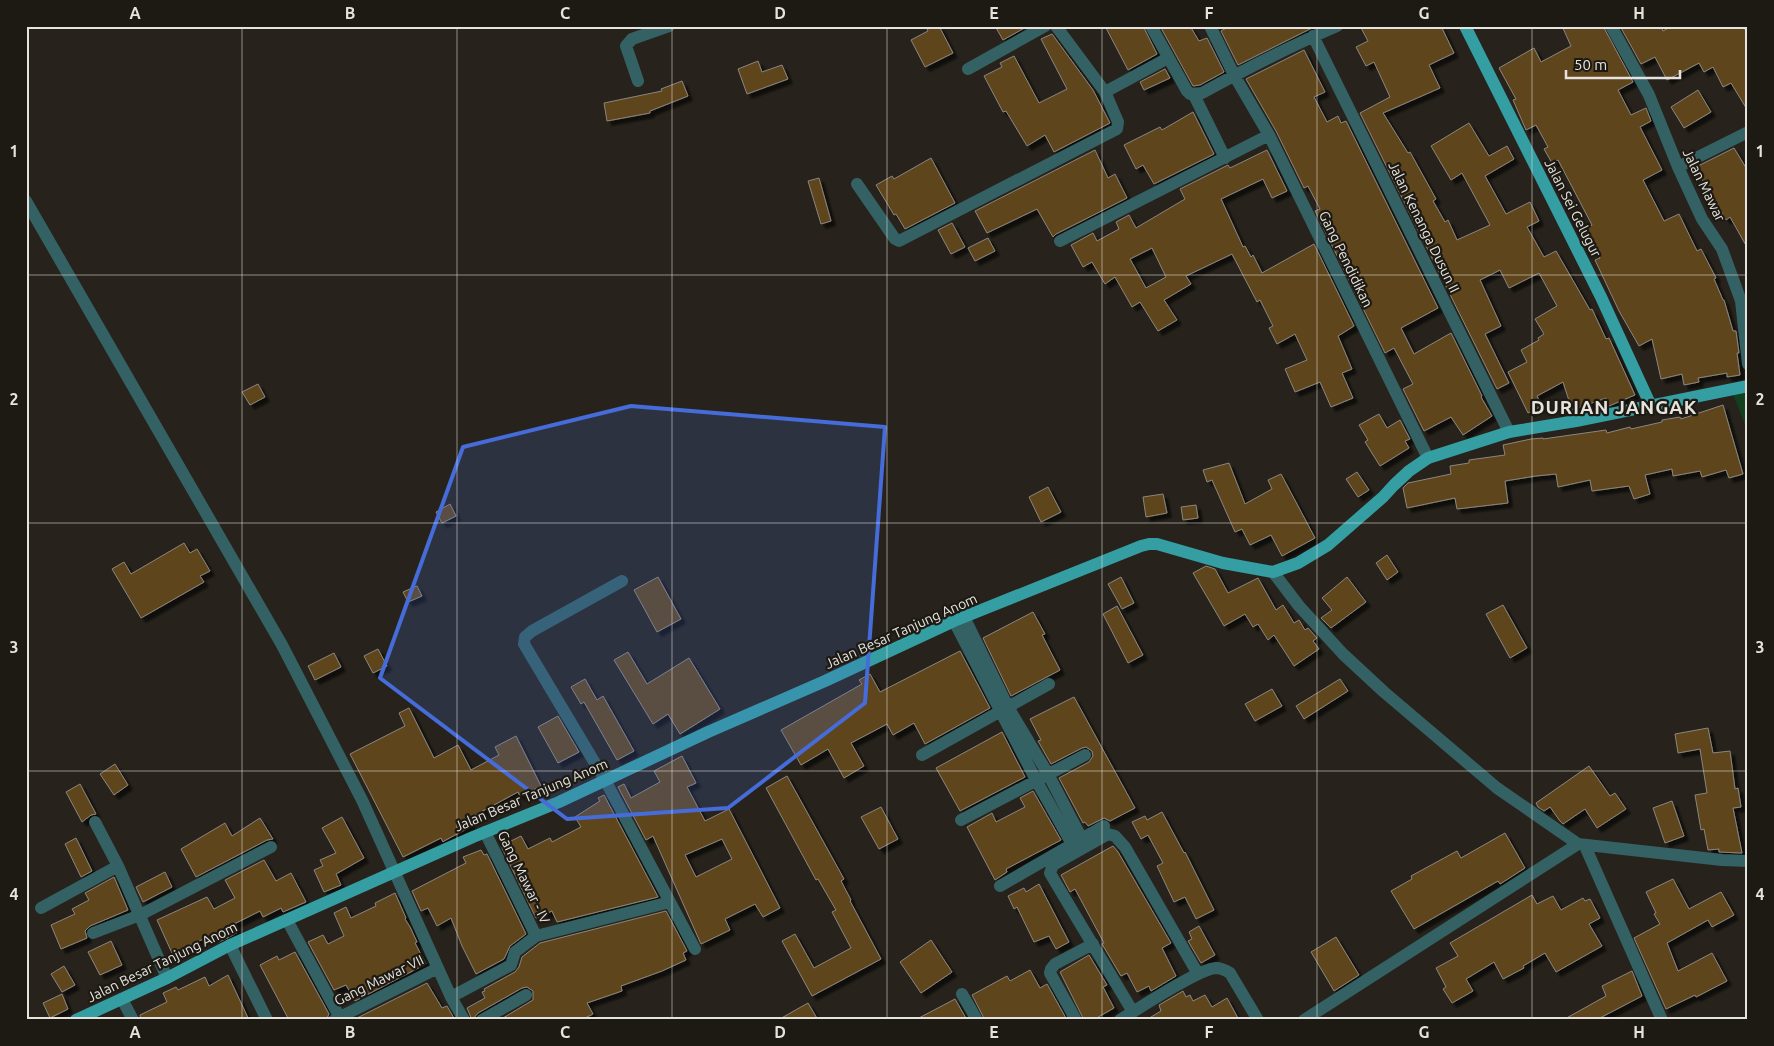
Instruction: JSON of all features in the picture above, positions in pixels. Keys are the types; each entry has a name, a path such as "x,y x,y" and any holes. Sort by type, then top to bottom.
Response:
{"main road":[{"name":"Jalan Sei Gelugur","path":"1465,26 1601,297 1651,406"},
{"path":"1273,572 1298,563 1328,546 1383,497 1394,484 1428,458 1509,432 1576,421 1748,386"},
{"name":"Jalan Besar Tanjung Anom","path":"76,1020 167,978 230,945 485,832 559,802 959,619 1149,544 1165,546 1223,563 1273,572"}],"street":[{"path":"638,81 626,46 632,39 669,26"},
{"path":"968,69 1045,26"},
{"path":"857,184 895,239 899,240 1117,129 1118,122 1105,92 1056,26"},
{"path":"1151,26 1187,91 1194,95 1225,158"},
{"name":"Gang Pendidikan","path":"1210,26 1234,75 1269,135 1428,458"},
{"name":"Jalan Mawar","path":"1611,26 1649,95 1678,167 1702,219 1722,249 1741,301 1748,364"},
{"path":"1194,95 1202,93 1234,75 1335,27"},
{"name":"Jalan Kenanga Dusun II","path":"1313,36 1509,432"},
{"path":"1105,92 1168,58"},
{"path":"1678,167 1748,132"},
{"path":"1060,241 1269,135"},
{"path":"26,201 282,645 362,800 451,998 464,1020"},
{"path":"1273,572 1299,606 1343,654 1384,692 1497,788 1582,845 1748,861"},
{"path":"622,581 532,631 525,637 524,644 605,780 695,949"},
{"path":"959,619 1004,709 1036,780 1077,842"},
{"path":"922,756 1049,684"},
{"path":"1004,709 1048,774 1077,842"},
{"path":"961,820 1084,755"},
{"path":"95,822 118,866 167,978"},
{"path":"1000,886 1104,826"},
{"name":"Gang Mawar - IV","path":"485,832 536,936"},
{"path":"1133,1012 1050,873 1053,865 1108,834 1116,836 1125,847 1198,974"},
{"path":"1304,1020 1582,845"},
{"path":"1582,845 1662,1020"},
{"path":"94,933 140,916 271,847"},
{"path":"41,908 118,866"},
{"path":"451,998 511,965 515,952 536,936 670,902"},
{"path":"288,920 336,1018"},
{"path":"1076,1020 1050,974 1051,969 1056,964 1093,944"},
{"path":"230,945 267,1020"},
{"name":"Gang Mawar VII","path":"336,1018 438,968"},
{"path":"1120,1020 1198,974 1216,968 1230,973 1258,1020"},
{"path":"962,994 977,1020"},
{"path":"482,1020 526,995"},
{"path":"122,999 133,1020"}],"highlighted area":[{"path":"631,406 885,427 865,703 728,808 567,819 380,678 463,447"}],"green space":[{"path":"1748,391 1748,432 1733,394"}],"building":[{"path":"926,26 939,26 953,53 925,67 911,40 928,31"},
{"path":"995,26 1028,26 1003,40"},
{"path":"1105,26 1143,26 1157,54 1128,70"},
{"path":"1160,26 1190,26 1199,41 1207,38 1224,72 1200,85 1193,86"},
{"path":"1230,26 1316,26 1238,65 1221,31"},
{"path":"1360,26 1441,26 1454,53 1429,65 1440,88 1383,113 1408,153 1410,152 1436,199 1433,201 1445,222 1448,220 1457,240 1490,225 1462,173 1451,180 1431,146 1469,123 1489,156 1507,146 1514,159 1485,176 1506,214 1530,202 1539,221 1527,227 1544,257 1556,251 1590,310 1592,309 1606,339 1609,338 1635,395 1609,406 1606,398 1572,410 1563,382 1537,396 1542,406 1528,413 1508,372 1527,362 1521,350 1539,340 1538,338 1544,334 1535,319 1557,306 1539,273 1509,288 1500,270 1480,280 1501,326 1485,334 1509,383 1497,389 1360,113 1390,97 1374,62 1366,66 1356,47 1368,41"},
{"path":"1562,26 1603,26 1633,82 1618,90 1631,115 1646,108 1651,121 1640,127 1662,170 1643,180 1664,221 1679,214 1697,251 1701,249 1716,278 1714,279 1724,300 1733,331 1736,331 1740,375 1727,377 1727,373 1698,378 1699,382 1684,385 1682,374 1661,379 1652,339 1639,346 1619,311 1595,260 1600,258 1584,230 1592,225 1558,160 1552,163 1544,149 1548,147 1536,125 1526,130 1513,100 1516,99 1499,68 1534,48 1541,62 1571,46"},
{"path":"1620,26 1661,26 1663,31 1672,26 1743,26 1748,35 1748,111 1731,83 1723,87 1713,67 1704,72 1699,63 1667,80 1655,57 1641,64"},
{"path":"1052,34 1093,90 1110,123 1054,152 1045,135 1027,146 1006,111 1003,112 984,76 1002,67 1000,63 1014,56 1039,103 1067,89 1041,39"},
{"path":"1304,50 1325,92 1314,97 1327,122 1338,116 1341,123 1346,121 1438,308 1401,328 1414,354 1451,333 1492,416 1463,435 1451,417 1424,431 1403,389 1413,384 1394,348 1385,353 1315,211 1320,209 1308,186 1304,188 1276,131 1246,79"},
{"path":"758,61 762,72 782,65 788,79 747,94 738,69"},
{"path":"1165,69 1170,78 1144,90 1140,82"},
{"path":"682,81 688,96 650,111 650,113 607,121 604,103 662,91 661,89"},
{"path":"1698,90 1711,112 1684,128 1671,107"},
{"path":"1193,112 1214,154 1154,184 1143,165 1136,169 1124,145 1160,127 1162,130"},
{"path":"1734,148 1748,171 1748,249 1730,217 1726,220 1715,201 1712,202 1696,167"},
{"path":"1095,150 1108,178 1115,174 1127,198 1053,237 1037,209 987,233 975,211"},
{"path":"1267,150 1287,191 1272,198 1263,179 1221,199 1243,247 1245,246 1251,257 1253,255 1262,273 1314,244 1354,326 1338,336 1352,369 1342,373 1353,398 1331,407 1320,382 1295,392 1285,369 1307,360 1295,334 1277,344 1269,328 1273,326 1260,300 1257,302 1232,254 1186,276 1191,284 1164,300 1177,320 1158,331 1140,302 1132,307 1115,277 1105,284 1092,262 1083,267 1071,245 1093,233 1097,241 1119,229 1116,222 1129,215 1136,228 1185,199 1180,189 1228,165 1230,168","holes":["1152,248 1166,277 1146,288 1130,259"]},
{"path":"931,158 955,203 905,229 876,185 892,176 894,179"},
{"path":"819,178 831,221 821,224 808,181"},
{"path":"952,223 965,247 951,254 938,230"},
{"path":"988,238 995,251 975,261 968,248"},
{"path":"258,384 265,397 250,405 242,392"},
{"path":"1723,405 1743,474 1729,478 1726,470 1702,477 1700,471 1673,476 1672,469 1645,475 1650,494 1634,499 1629,486 1592,491 1590,480 1558,487 1556,474 1536,476 1505,481 1508,503 1457,509 1455,498 1407,508 1403,488 1408,483 1451,474 1450,466 1469,463 1469,460 1505,455 1503,445 1531,439 1606,430 1607,433 1630,427 1631,429 1662,422 1662,420 1680,417 1681,419"},
{"path":"1379,414 1387,428 1400,420 1410,439 1405,441 1409,448 1380,466 1365,442 1368,440 1359,425"},
{"path":"1229,463 1245,504 1272,489 1268,480 1281,474 1315,538 1282,556 1271,535 1250,545 1242,529 1235,532 1212,480 1207,482 1203,470"},
{"path":"1357,472 1369,490 1358,497 1346,479"},
{"path":"1048,487 1061,512 1041,522 1029,497"},
{"path":"1163,494 1167,513 1146,517 1143,497"},
{"path":"450,504 456,516 442,523 436,512"},
{"path":"1196,505 1198,518 1183,520 1181,507"},
{"path":"184,543 190,553 197,549 210,571 200,576 204,582 141,618 112,569 124,562 131,574"},
{"path":"1387,555 1398,572 1387,580 1376,563"},
{"path":"1206,566 1215,569 1228,593 1258,578 1276,610 1283,605 1294,623 1299,620 1305,630 1308,628 1317,638 1313,641 1319,649 1294,666 1274,635 1268,640 1258,624 1253,627 1245,614 1224,626 1193,573"},
{"path":"658,577 681,619 657,632 634,590"},
{"path":"1121,577 1134,603 1122,609 1108,584"},
{"path":"1347,577 1366,602 1331,628 1321,618 1332,610 1322,598"},
{"path":"417,586 422,596 408,602 403,592"},
{"path":"1503,605 1527,648 1510,658 1486,614"},
{"path":"1117,606 1143,655 1128,663 1103,614"},
{"path":"1033,612 1045,634 1042,635 1060,670 1011,696 983,638"},
{"path":"378,649 387,666 373,673 364,656"},
{"path":"960,651 990,708 925,744 914,723 893,735 887,724 851,743 864,766 844,778 828,749 801,765 781,730 862,684 859,680 870,674 880,692"},
{"path":"628,652 647,684 689,658 720,709 680,734 668,714 653,724 614,660"},
{"path":"334,653 341,667 315,680 308,666"},
{"path":"585,679 597,700 603,696 634,751 617,760 584,702 581,704 571,687"},
{"path":"1340,679 1348,691 1304,719 1296,706"},
{"path":"1272,689 1282,706 1255,721 1245,704"},
{"path":"1074,697 1135,808 1110,821 1104,818 1088,826 1085,822 1083,823 1059,778 1089,762 1093,756 1092,751 1086,747 1082,748 1051,764 1038,741 1041,740 1030,719"},
{"path":"409,708 434,758 458,745 471,770 499,755 495,747 516,736 541,786 520,796 518,792 468,819 472,826 443,842 441,838 403,857 350,754 405,726 399,713"},
{"path":"558,716 579,752 558,763 538,727"},
{"path":"1708,728 1713,753 1730,751 1735,789 1738,788 1741,807 1733,808 1742,853 1719,852 1719,849 1708,850 1704,829 1701,830 1695,795 1707,793 1700,749 1678,753 1675,734"},
{"path":"1002,732 1025,777 960,811 936,768"},
{"path":"682,756 696,783 687,787 705,821 729,809 780,908 763,917 755,904 725,919 730,930 701,944 653,836 646,840 618,787 624,784 631,798 660,782 654,771","holes":["722,839 732,859 696,877 685,855"]},
{"path":"115,764 128,785 114,795 100,774"},
{"path":"1589,766 1610,796 1615,793 1626,809 1597,828 1585,809 1563,824 1550,807 1544,811 1538,807 1536,803"},
{"path":"787,776 844,879 841,881 850,901 881,959 812,996 782,941 795,934 814,968 851,948 832,912 836,910 818,879 816,880 766,788"},
{"path":"80,784 96,814 91,815 82,822 66,792"},
{"path":"1033,791 1061,840 1006,869 1007,872 995,880 967,827 992,813 996,822 1025,807 1020,798"},
{"path":"604,795 658,897 557,922 552,911 536,918 501,846 521,836 528,849 550,838 552,842 581,827 575,817 600,801 598,798"},
{"path":"1672,801 1684,836 1665,843 1653,808"},
{"path":"881,807 898,839 879,849 861,817"},
{"path":"1162,812 1185,852 1214,910 1196,919 1185,897 1174,902 1157,866 1163,863 1148,835 1141,839 1132,822 1145,816 1147,820"},
{"path":"342,817 364,858 336,874 341,885 324,892 314,870 323,866 320,860 336,853 322,828"},
{"path":"260,818 273,839 267,840 196,877 181,849 225,823 232,836"},
{"path":"1505,833 1525,868 1500,884 1498,881 1414,929 1391,891 1412,879 1411,876 1457,851 1461,858"},
{"path":"76,838 92,871 81,877 65,844"},
{"path":"1113,846 1171,943 1162,948 1176,976 1151,991 1149,986 1137,992 1127,973 1121,976 1102,944 1104,943 1075,889 1070,892 1061,875"},
{"path":"481,850 484,855 487,854 526,934 510,946 504,959 476,974 451,918 437,926 428,908 421,911 412,891 466,863 463,857"},
{"path":"264,860 276,881 291,873 306,902 283,912 281,908 263,917 260,911 234,924 238,932 219,942 215,934 172,953 157,920 207,897 214,909 235,898 225,880"},
{"path":"165,872 172,887 143,902 136,887"},
{"path":"114,877 128,910 90,926 85,931 87,938 61,949 51,925 75,914 72,909 89,900 85,893"},
{"path":"1673,879 1689,909 1721,892 1734,915 1712,927 1708,920 1667,943 1678,971 1712,953 1727,981 1696,997 1695,995 1666,1009 1634,938 1660,924 1646,892"},
{"path":"1039,884 1069,942 1056,949 1049,936 1034,942 1017,907 1014,909 1008,896 1024,888 1026,892"},
{"path":"395,893 405,919 417,942 415,943 426,964 355,1001 346,985 334,990 308,942 323,935 328,944 344,936 334,913 346,907 351,918 376,906 375,903"},
{"path":"1532,895 1537,904 1553,896 1561,910 1583,898 1585,901 1590,899 1600,918 1589,924 1602,946 1556,972 1545,953 1523,966 1524,968 1503,979 1494,962 1466,979 1473,991 1452,1003 1443,989 1446,987 1436,968 1458,956 1450,943"},
{"path":"666,911 687,951 683,953 686,960 621,986 622,991 587,1003 593,1014 581,1020 504,1020 503,1018 533,1000 533,991 527,987 478,1013 472,1020 467,1008 485,998 482,992 485,991 484,989 515,972 519,967 522,957 540,943"},
{"path":"1199,926 1215,955 1201,963 1188,941 1192,939 1189,932"},
{"path":"1336,937 1359,975 1334,991 1311,952"},
{"path":"931,940 952,972 921,993 900,962"},
{"path":"111,941 122,965 100,975 88,952"},
{"path":"295,952 329,1014 326,1020 289,1020 260,965 277,956 279,960"},
{"path":"1089,955 1107,985 1103,987 1114,1008 1093,1020 1084,1020 1060,972"},
{"path":"64,966 75,985 62,992 51,974"},
{"path":"1030,970 1040,988 1047,984 1067,1020 985,1020 972,995 1007,976 1010,981"},
{"path":"1632,971 1642,996 1596,1020 1563,1020 1606,996 1602,986"},
{"path":"228,975 249,1020 141,1020 140,1015 167,1002 163,993 176,987 178,990 205,977 209,986"},
{"path":"427,983 442,1008 447,1006 455,1020 353,1020"},
{"path":"1183,991 1186,997 1190,995 1193,1001 1205,995 1212,1007 1227,998 1239,1020 1146,1020 1161,1011 1159,1005"},
{"path":"62,994 68,1009 50,1018 43,1003"},
{"path":"955,999 967,1020 915,1020 938,1008"},
{"path":"808,1003 818,1020 778,1020"}],"district":[{"name":"DURIAN JANGAK","path":"1614,407"}]}
